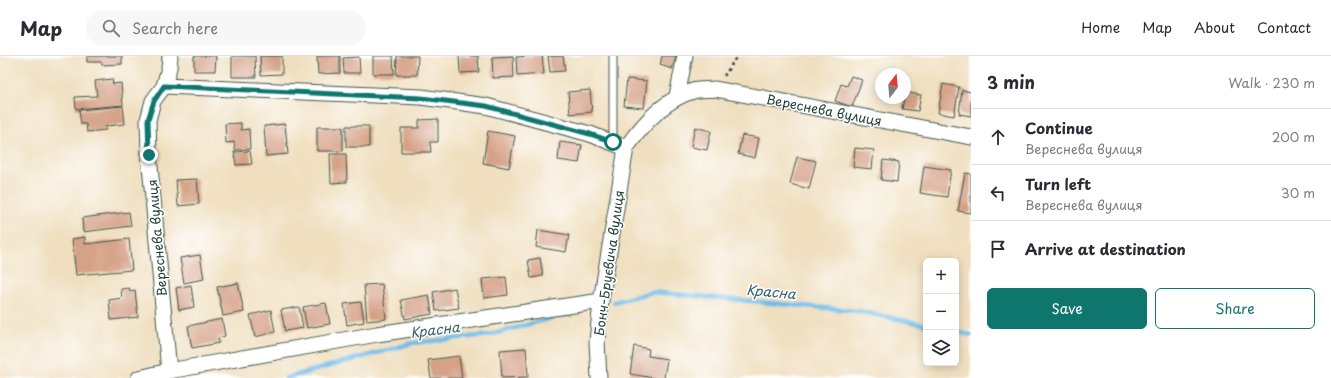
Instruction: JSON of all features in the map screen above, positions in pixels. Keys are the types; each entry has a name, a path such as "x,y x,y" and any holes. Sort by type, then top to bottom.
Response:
{"street":[{"name":"Вереснева вулиця","path":"169,371 149,155 148,120 154,101 164,86 170,56"},
{"path":"677,96 685,56"},
{"path":"164,86 421,98 486,106 590,134 620,145"},
{"name":"Вереснева вулиця","path":"620,145 636,134 656,113 677,96 695,90 715,89 971,137"},
{"name":"Бонч-Бруєвича вулиця","path":"598,378 597,342 620,145"},
{"path":"139,378 169,371 377,334 601,300"}],"lane":[{"path":"613,56 620,145"}],"path":[{"path":"715,89 737,56"}],"building":[{"path":"87,56 122,56 122,64 102,65 101,62 87,62"},
{"path":"194,56 216,56 215,71 194,71"},
{"path":"232,56 255,56 256,77 232,77"},
{"path":"260,56 282,56 282,74 261,75"},
{"path":"317,56 340,56 340,73 318,74"},
{"path":"373,56 393,56 394,74 373,74"},
{"path":"397,56 418,56 417,75 396,75"},
{"path":"459,56 478,56 479,72 460,73"},
{"path":"513,56 514,77 493,78 492,57"},
{"path":"542,56 544,74 517,76 516,57"},
{"path":"548,56 563,56 565,71 550,72"},
{"path":"662,56 676,56 672,69 660,65"},
{"path":"359,57 360,73 344,73 343,58"},
{"path":"851,76 862,80 852,107 835,101 841,84 847,86"},
{"path":"112,79 113,84 121,83 123,105 76,109 75,97 97,96 95,81"},
{"path":"627,79 647,81 644,108 624,106"},
{"path":"943,84 959,87 954,116 938,113"},
{"path":"590,90 592,112 570,114 568,92"},
{"path":"962,90 971,92 971,116 959,114"},
{"path":"911,93 921,95 918,111 902,109 903,104 911,104"},
{"path":"123,106 125,124 106,126 106,130 87,132 86,124 81,124 79,110"},
{"path":"438,119 438,142 430,142 431,152 401,152 401,128 419,128 419,120"},
{"path":"241,123 241,130 249,129 250,149 235,150 234,142 226,143 225,124"},
{"path":"285,124 288,154 266,156 264,126"},
{"path":"346,126 369,126 369,147 346,147"},
{"path":"317,127 343,127 343,151 317,151"},
{"path":"695,127 711,131 707,150 691,147"},
{"path":"488,131 515,136 509,168 483,163"},
{"path":"742,135 759,138 755,158 738,154"},
{"path":"560,142 582,145 579,163 558,160"},
{"path":"855,148 874,150 872,169 853,167"},
{"path":"250,151 252,164 236,165 234,152"},
{"path":"330,154 346,154 347,182 331,183"},
{"path":"797,157 816,161 809,189 790,184"},
{"path":"883,160 899,162 897,182 881,180"},
{"path":"924,166 951,170 947,197 920,193"},
{"path":"965,173 971,174 971,213 958,211"},
{"path":"197,179 199,204 178,206 176,180"},
{"path":"129,212 131,226 83,232 82,218"},
{"path":"538,230 569,235 566,252 536,247"},
{"path":"85,237 85,244 129,239 132,270 76,275 72,239"},
{"path":"200,255 204,279 184,283 180,258"},
{"path":"540,258 543,276 531,278 528,260"},
{"path":"506,277 508,295 484,298 482,279"},
{"path":"238,283 244,312 223,316 217,287"},
{"path":"382,284 386,319 367,321 364,285"},
{"path":"191,285 194,307 179,310 176,288"},
{"path":"129,288 130,291 135,290 138,317 111,320 109,300 122,298 121,289"},
{"path":"455,288 459,308 436,311 433,292"},
{"path":"429,295 432,314 405,319 401,300"},
{"path":"361,302 364,322 347,325 344,304"},
{"path":"326,303 330,324 307,328 303,307"},
{"path":"299,307 303,328 285,331 281,310"},
{"path":"271,310 275,332 255,337 250,315"},
{"path":"222,319 225,336 218,338 219,343 192,348 188,326"},
{"path":"634,346 649,349 648,356 667,359 664,378 630,374"},
{"path":"526,348 528,377 502,378 500,350"},
{"path":"459,356 462,378 431,378 428,360"}],"waterway":[{"name":"Красна","path":"614,302 652,292 858,311 923,324"},
{"name":"Красна","path":"286,378 413,343 489,335 578,311"},
{"name":"Красна","path":"959,333 971,335"}],"route":[{"path":"149,155 148,120 154,101 164,86 421,98 486,106 590,134 613,142"}]}
